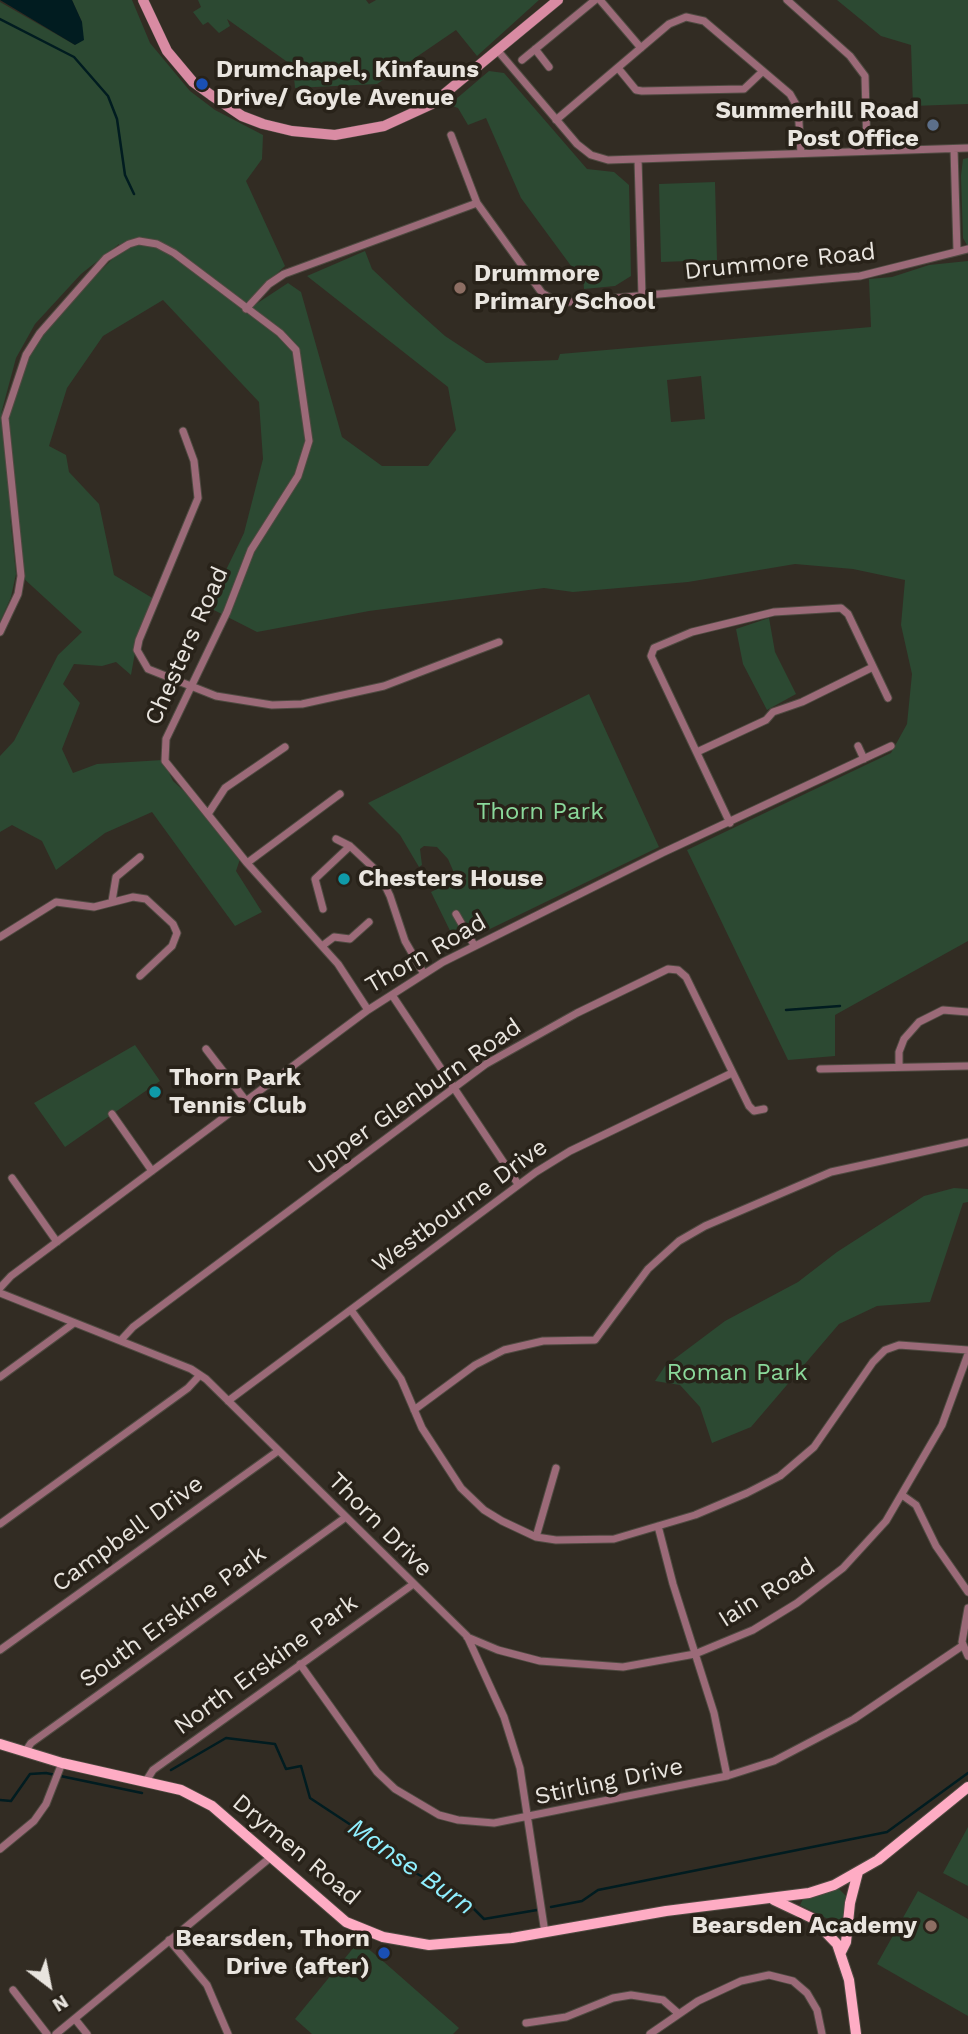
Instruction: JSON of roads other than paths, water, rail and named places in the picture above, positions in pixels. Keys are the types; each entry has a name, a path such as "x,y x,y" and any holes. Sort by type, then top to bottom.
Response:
{"main road":[{"name":"Drymen Road","path":"0,1744 61,1766 181,1790 212,1806 346,1922 383,1937 429,1945 545,1933 666,1911 774,1900 809,1893 858,1872 968,1787"},
{"path":"841,1952 858,1872"},
{"path":"774,1900 821,1924 841,1952 852,1991 856,2034"}],"street":[{"path":"143,0 167,51 194,82 242,116 292,131 352,134 399,121 443,97 558,0"},
{"path":"522,60 595,0"},
{"path":"600,0 641,48"},
{"path":"787,0 850,56 865,76 867,149"},
{"path":"556,120 669,24 686,17 704,21 790,94 798,108 801,153"},
{"path":"535,49 549,67"},
{"path":"498,51 577,144 591,155 608,160 867,149 968,148"},
{"path":"618,68 636,90 642,91 744,89 762,72"},
{"name":"Drummore Road","path":"451,135 477,203 550,300 567,304 860,276 968,249"},
{"path":"954,149 957,250"},
{"path":"638,159 642,296"},
{"path":"246,309 269,284 284,274 477,203"},
{"name":"Chesters Road","path":"0,632 18,594 21,576 5,418 26,355 40,333 106,258 123,245 139,241 157,244 174,253 280,333 296,350 309,441 298,476 251,550 227,612 166,739 163,752 170,770 247,863 338,964 368,1010"},
{"path":"183,430 194,461 198,498 137,650 148,669 216,696 272,705 320,702 384,686 499,642"},
{"path":"730,823 651,656 654,648 692,632 774,612 841,608 848,614 888,698"},
{"path":"697,752 766,720 773,712 794,702 802,702 873,667"},
{"path":"858,746 864,759"},
{"name":"Thorn Road","path":"0,1291 57,1242 152,1171 368,1010 425,974 474,945 891,746"},
{"path":"208,814 225,788 285,747"},
{"path":"260,766 267,774"},
{"path":"247,863 340,794"},
{"path":"336,839 351,846 379,873 405,941 425,974"},
{"path":"323,909 314,879 351,846"},
{"path":"112,901 116,877 141,857"},
{"path":"0,937 47,907 66,901 94,907 133,897 146,899 176,928 177,937 172,946 140,976"},
{"path":"456,914 474,945"},
{"path":"322,946 334,934 350,939 369,922"},
{"name":"Upper Glenburn Road","path":"121,1340 132,1327 453,1088 516,1046 668,969 678,970 687,977 751,1110 764,1109"},
{"path":"392,995 518,1184"},
{"path":"899,1067 899,1052 904,1039 919,1022 943,1010 968,1012"},
{"path":"206,1049 246,1101"},
{"path":"820,1069 968,1066"},
{"name":"Westbourne Drive","path":"228,1401 518,1184 570,1151 732,1073"},
{"path":"111,1114 152,1171"},
{"path":"414,1410 475,1365 504,1350 543,1341 595,1340 648,1269 678,1241 705,1226 831,1172 968,1142"},
{"path":"12,1178 57,1242"},
{"name":"Thorn Drive","path":"0,1291 200,1375 467,1636 511,1739 530,1818 545,1933"},
{"path":"351,1310 396,1370 414,1410 445,1466 466,1494 502,1521 536,1536 600,1541 707,1511 770,1482 794,1466 823,1436 873,1362 885,1350 899,1345 968,1352"},
{"path":"0,1377 74,1323"},
{"name":"Iain Road","path":"467,1636 511,1654 575,1665 623,1667 695,1654 753,1630 823,1584 867,1544 902,1495 942,1425 968,1352"},
{"path":"0,1524 188,1388 200,1375"},
{"name":"Campbell Drive","path":"0,1650 278,1451"},
{"path":"536,1536 556,1468"},
{"path":"902,1495 916,1505 936,1546 968,1592"},
{"name":"South Erskine Park","path":"25,1752 31,1743 346,1517"},
{"path":"658,1526 714,1713 727,1776"},
{"name":"North Erskine Park","path":"146,1781 153,1770 412,1585"},
{"path":"968,1608 962,1646 968,1656"},
{"name":"Stirling Drive","path":"300,1664 377,1772 406,1798 432,1812 458,1820 494,1824 727,1776 774,1760 824,1736 910,1683 962,1646"},
{"path":"0,1849 34,1821 46,1804 61,1766"},
{"path":"56,2034 271,1857"},
{"path":"169,1940 207,1985 228,2034"},
{"path":"650,2034 679,2014 741,1981 756,1977 782,1977 807,1993 817,2010 822,2034"},
{"path":"13,1990 47,2034"},
{"path":"526,2023 566,2017 613,1998 631,1995 663,2000 679,2014"},
{"path":"75,2019 88,2034"}],"water":[{"path":"0,0 72,0 82,22 84,40 75,45"}],"waterway":[{"path":"0,19 74,57 108,96 117,119 125,175 134,194"},
{"path":"786,1010 840,1006"},
{"name":"Manse Burn","path":"171,1770 226,1738 275,1744 286,1769 301,1766 310,1798 363,1833 384,1855 467,1902 484,1919 537,1910"},
{"name":"Manse Burn","path":"0,1800 11,1801 30,1774 46,1773 142,1793"},
{"name":"Manse Burn","path":"551,1907 582,1901 598,1890 887,1832 968,1773"}],"place":[{"name":"Drumchapel, Kinfauns Drive/ Goyle Avenue","path":"202,84"},
{"name":"Summerhill Road Post Office","path":"933,125"},
{"name":"Drummore Primary School","path":"460,288"},
{"name":"Chesters House","path":"344,879"},
{"name":"Thorn Park Tennis Club","path":"155,1092"},
{"name":"Bearsden Academy","path":"931,1926"},
{"name":"Bearsden, Thorn Drive (after)","path":"384,1953"}],"park label":[{"name":"Thorn Park","path":"540,812"},
{"name":"Roman Park","path":"737,1373"}]}
